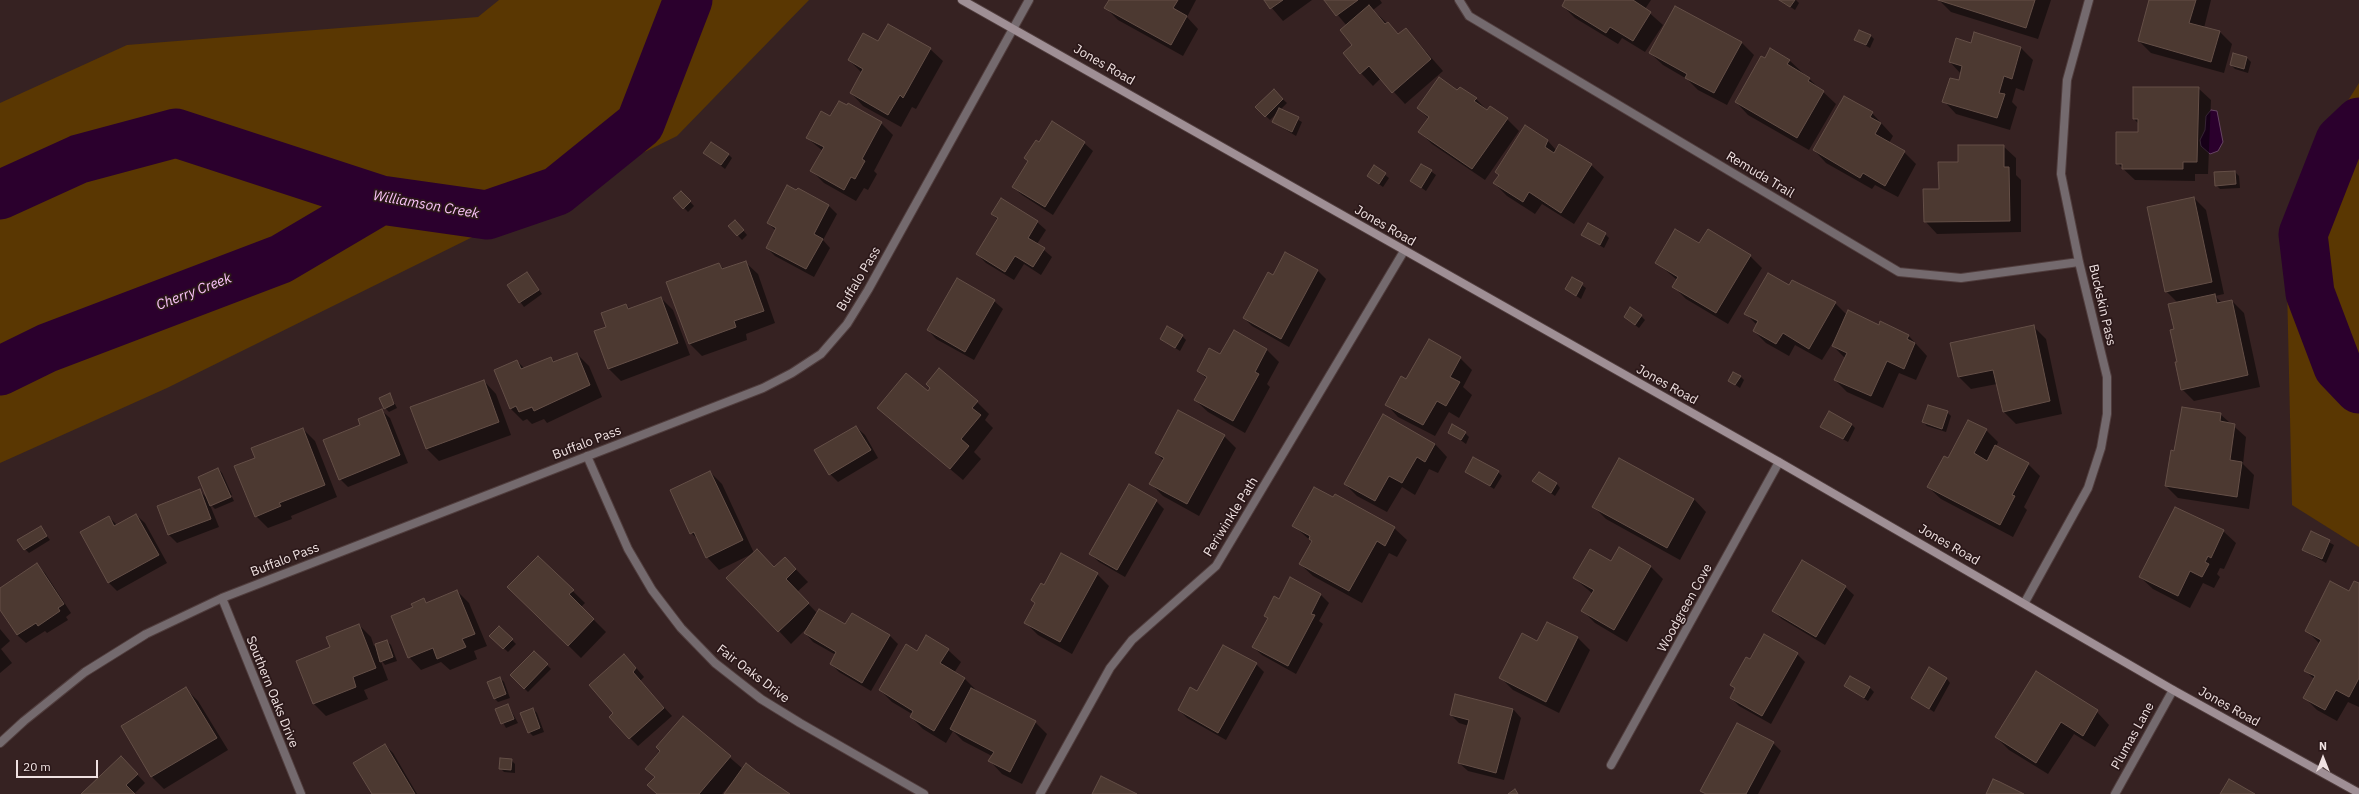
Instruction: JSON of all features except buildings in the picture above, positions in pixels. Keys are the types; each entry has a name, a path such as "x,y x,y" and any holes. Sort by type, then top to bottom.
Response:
{"street":[{"name":"Jones Road","path":"962,0 1014,28 1404,251 1779,462 2024,602 2173,690 2359,793"},
{"name":"Buffalo Pass","path":"0,743 24,721 85,672 146,634 222,598 763,388 792,373 821,354 847,324 868,290 1029,0"},
{"name":"Remuda Trail","path":"1459,0 1469,16 1899,272 1961,278 2079,262"},
{"name":"Buckskin Pass","path":"2024,602 2088,488 2101,448 2107,414 2107,377 2079,262 2061,174 2066,80 2089,0"},
{"name":"Periwinkle Path","path":"1040,794 1110,668 1132,640 1216,566 1404,251"},
{"name":"Fair Oaks Drive","path":"587,456 628,549 652,590 681,628 715,663 761,699 924,794"},
{"name":"Woodgreen Cove","path":"1611,765 1779,462"},
{"name":"Southern Oaks Drive","path":"222,598 301,794"},
{"name":"Plumas Lane","path":"2115,794 2173,690"}],"shaded area":[{"path":"499,0 809,0 677,136 167,388 0,463 0,103 127,45 478,17"},
{"path":"2359,83 2359,547 2292,505 2286,242 2306,168"},
{"path":"2211,110 2217,111 2223,142 2218,151 2210,154 2201,146 2200,140 2205,130 2206,116"}],"waterway":[{"name":"Williamson Creek","path":"0,195 79,159 176,133 381,200 487,215 557,191 640,124 688,0"},
{"name":"Williamson Creek","path":"2359,122 2340,140 2303,234 2310,293 2338,367 2359,389"},
{"name":"Cherry Creek","path":"0,371 47,348 281,259 381,200"}]}
